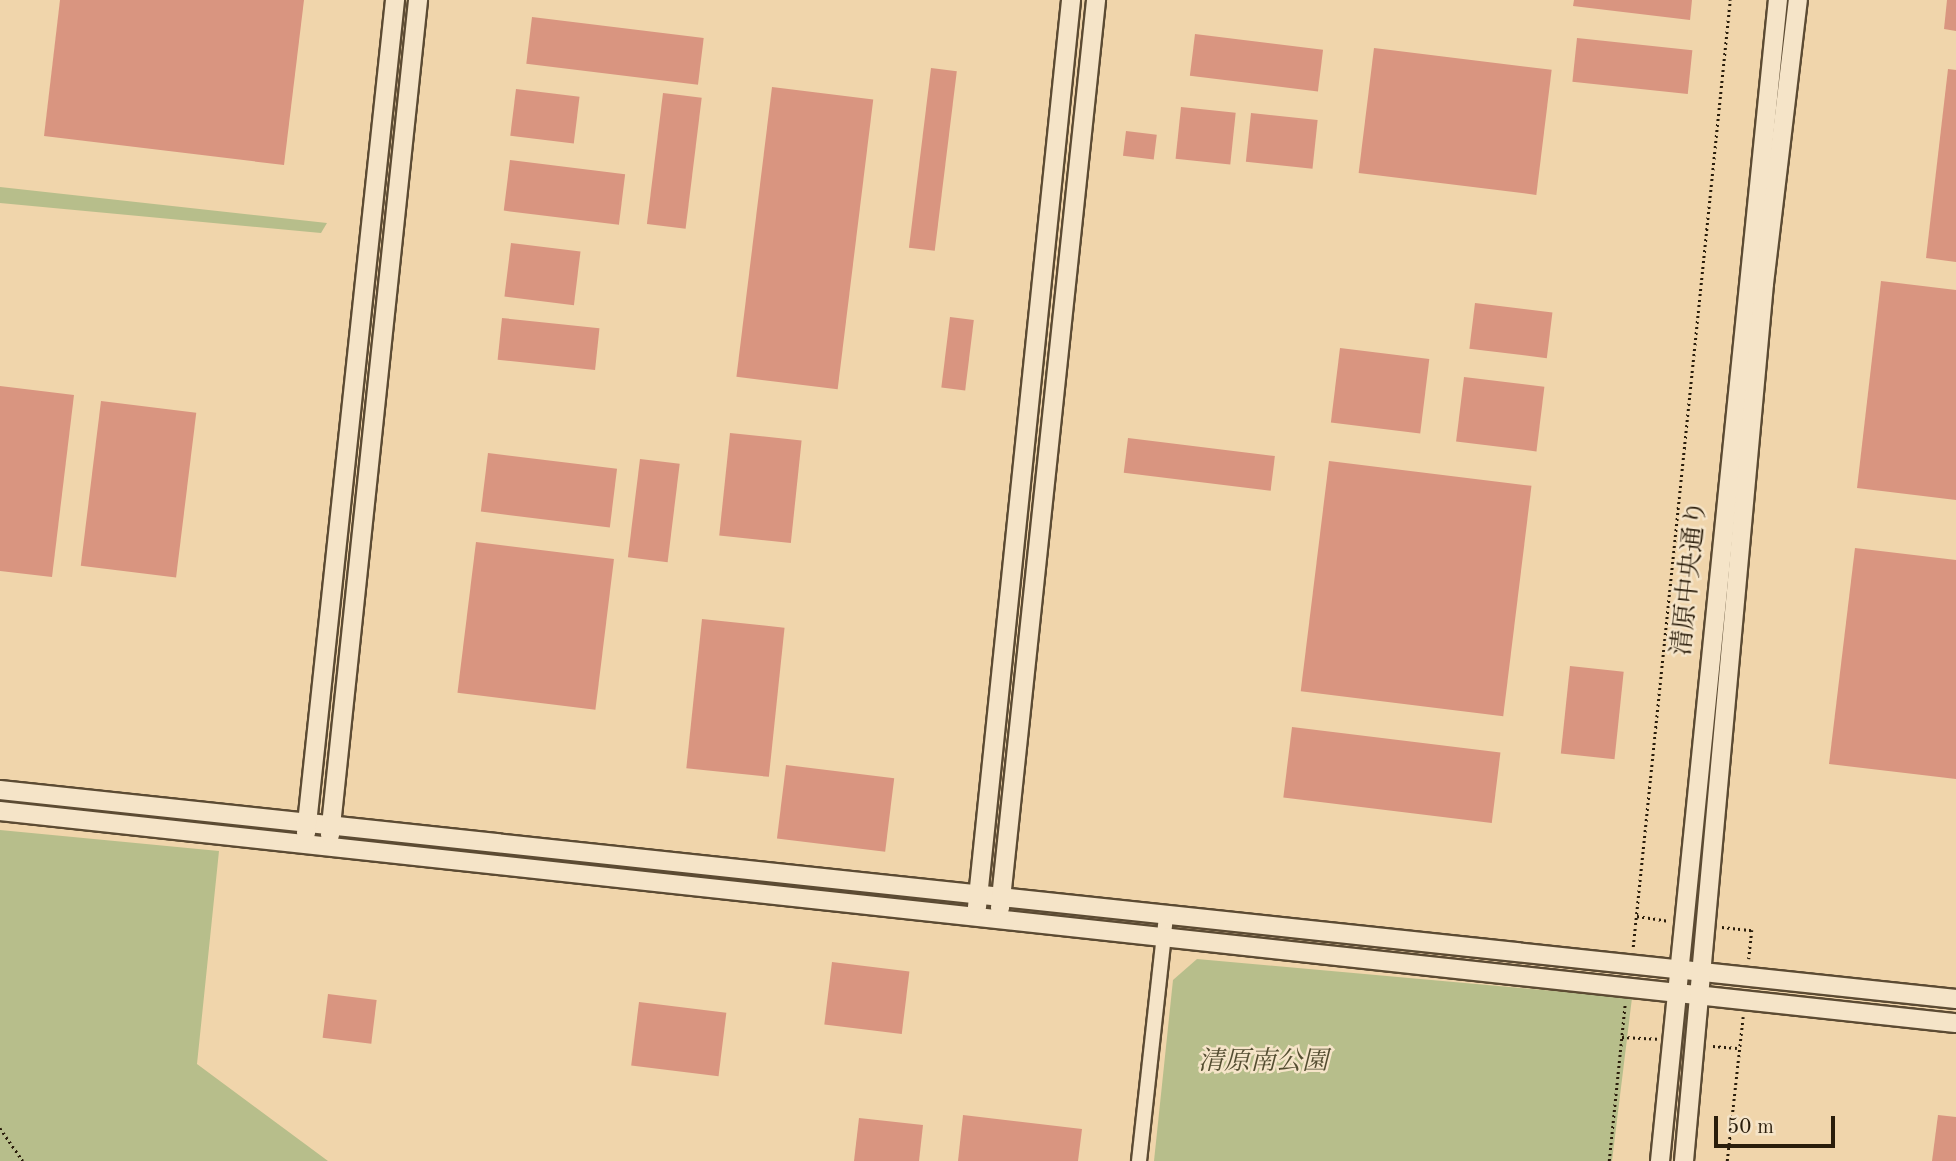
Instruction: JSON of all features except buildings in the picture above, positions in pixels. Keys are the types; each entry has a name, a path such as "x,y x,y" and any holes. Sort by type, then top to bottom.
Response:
{"street":[{"path":"305,843 396,0"},
{"path":"329,845 418,0"},
{"path":"976,917 1071,0"},
{"path":"999,919 1096,0"},
{"name":"清原中央通り","path":"1660,1161 1676,968 1778,0"},
{"name":"清原中央通り","path":"1684,1161 1696,996 1764,284 1798,0"},
{"path":"0,790 1956,999"},
{"path":"0,811 1956,1023"},
{"path":"1139,1161 1166,916"}],"path":[{"path":"1632,952 1730,0"},
{"path":"1637,916 1671,921"},
{"path":"1716,926 1752,930 1749,962"},
{"path":"1609,1161 1626,998"},
{"path":"1727,1161 1743,1014"},
{"path":"1622,1037 1657,1040"},
{"path":"1706,1045 1738,1048"},
{"path":"0,1128 23,1161"}],"green space":[{"path":"0,187 327,223 321,233 0,203"},
{"path":"0,830 219,851 197,1064 328,1161 0,1161"},
{"name":"清原南公園","path":"1197,959 1632,998 1612,1161 1154,1161 1173,980"}]}
